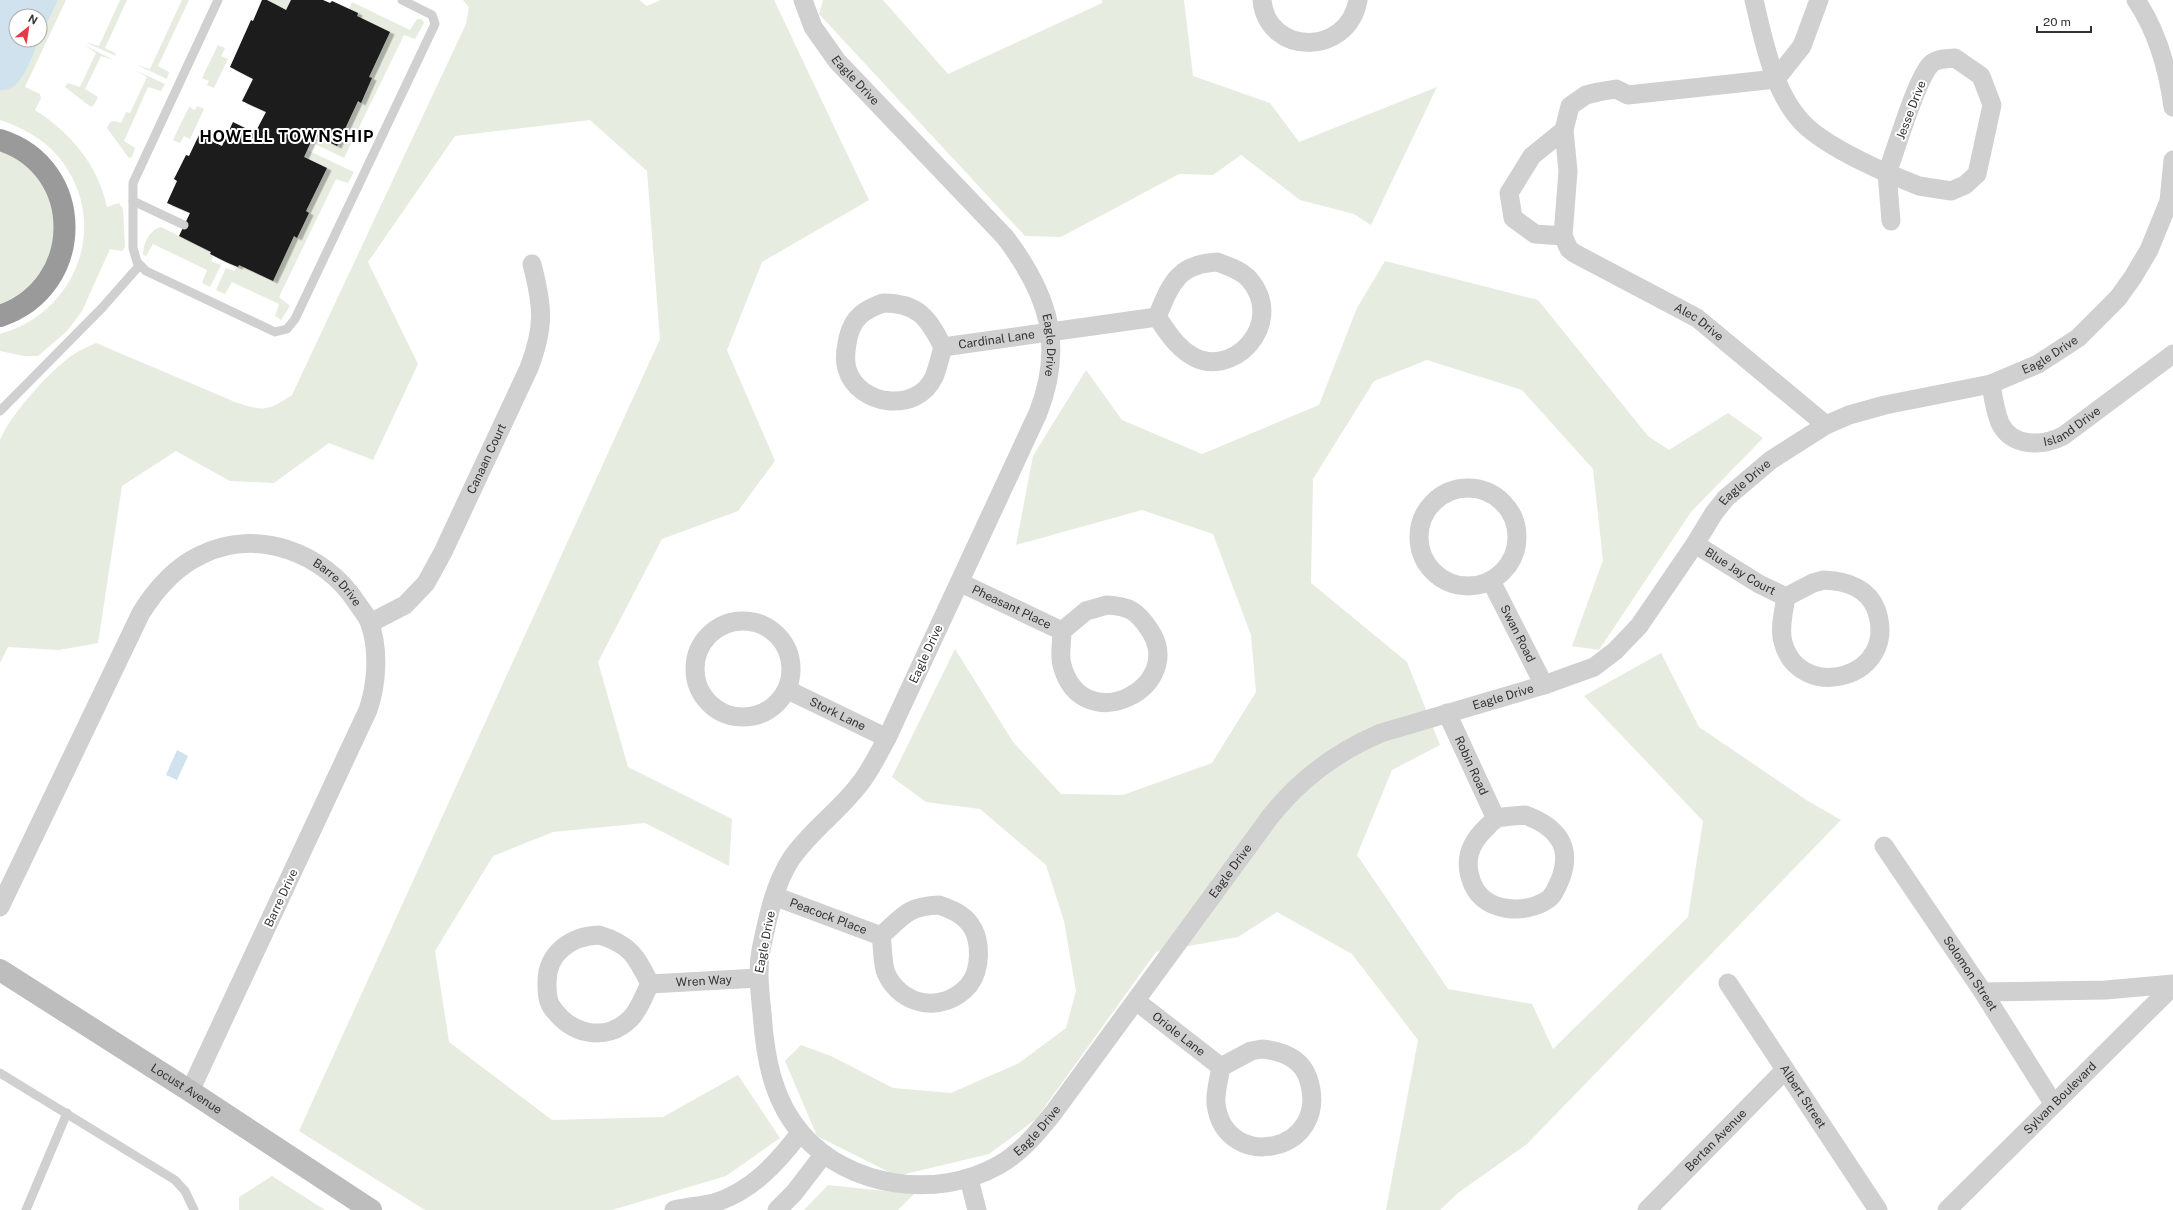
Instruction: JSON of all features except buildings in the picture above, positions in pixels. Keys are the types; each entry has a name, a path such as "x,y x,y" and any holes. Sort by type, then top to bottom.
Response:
{"highway":[{"path":"0,140 24,152 47,174 57,191 63,209 65,234 59,262 52,276 39,293 24,305 0,316"}],"street":[{"name":"Eagle Drive","path":"803,0 813,26 837,61 1005,237 1022,259 1030,272 1043,303 1050,332 1052,359 1048,388 960,583 887,738 860,784 809,836 790,860 774,896 761,951 758,978 767,1064 776,1089 800,1132 824,1154 868,1176 893,1183 918,1185 969,1179 999,1165 1033,1138 1136,1001 1270,817 1297,786 1327,761 1360,742 1381,733 1583,672 1615,651 1639,626 1695,544 1714,513 1726,498 1771,460 1826,425 1849,415 1885,405 1991,384 2038,364 2053,356 2078,338 2099,319 2133,277 2149,250 2171,201 2173,160"},
{"path":"1262,0 1268,20 1275,28 1301,43 1323,42 1334,37 1349,24 1356,10 1358,0"},
{"name":"Jesse Drive","path":"1754,0 1765,47 1776,79 1795,114 1808,128 1857,160 1887,173 1919,186 1951,191 1966,185 1977,174 1992,106 1981,76 1955,58 1937,60 1931,64 1921,80 1887,173"},
{"path":"1564,130 1532,156 1509,193 1513,218 1535,234 1563,236 1568,171 1564,130 1570,106 1582,97 1598,92 1616,89 1628,95 1776,79 1802,46 1819,0"},
{"path":"2136,0 2169,64 2173,107"},
{"path":"1887,173 1891,221"},
{"name":"Alec Drive","path":"1563,236 1569,249 1574,253 1697,318 1826,425"},
{"path":"1217,262 1236,269 1249,278 1259,295 1262,309 1261,326 1254,339 1240,353 1222,360 1204,360 1190,355 1177,344 1157,317 1171,284 1176,277 1188,268 1202,263 1217,262"},
{"name":"Canaan Court","path":"370,623 405,605 417,594 429,577 444,552 529,368 537,347 541,326 542,308 532,264"},
{"name":"Cardinal Lane","path":"883,303 896,303 911,307 921,313 931,323 943,348 934,378 915,396 903,401 891,402 882,400 864,392 852,379 846,368 846,351 850,331 860,315 866,310 883,303"},
{"name":"Cardinal Lane","path":"943,348 1157,317"},
{"name":"Island Drive","path":"1991,384 1997,414 2007,432 2020,441 2035,444 2051,442 2063,436 2173,354"},
{"path":"1464,489 1480,490 1493,494 1510,510 1517,534 1514,552 1505,570 1491,582 1460,584 1446,580 1433,572 1424,560 1420,551 1422,524 1435,501 1447,492 1464,489"},
{"name":"Barre Drive","path":"0,907 141,613 155,591 181,567 201,555 229,546 257,544 285,548 311,558 347,587 370,623 376,664 372,698 368,710 190,1091"},
{"name":"Blue Jay Court","path":"1695,544 1759,584 1786,597"},
{"name":"Blue Jay Court","path":"1824,580 1841,580 1856,586 1867,594 1873,602 1879,618 1880,631 1876,651 1870,661 1860,669 1845,676 1830,678 1807,673 1798,666 1787,653 1783,642 1782,630 1786,597 1813,583 1824,580"},
{"name":"Swan Road","path":"1491,582 1544,685"},
{"name":"Pheasant Place","path":"960,583 1062,632"},
{"name":"Pheasant Place","path":"1119,606 1133,610 1141,616 1152,633 1157,653 1156,665 1152,675 1138,693 1127,700 1112,703 1094,701 1083,696 1066,678 1061,663 1062,632 1086,611 1095,607 1119,606"},
{"path":"748,620 761,624 770,628 781,640 787,650 790,659 788,690 766,712 748,718 734,718 720,713 712,708 700,693 695,673 697,656 705,640 717,629 748,620"},
{"name":"Stork Lane","path":"788,690 887,738"},
{"name":"Robin Road","path":"1447,713 1496,819"},
{"path":"1525,815 1542,821 1552,828 1560,839 1564,855 1563,873 1556,889 1548,900 1528,908 1508,910 1489,903 1474,889 1470,878 1468,863 1470,849 1475,838 1496,819 1525,815"},
{"name":"Solomon Street","path":"1884,846 1983,992 2053,1103"},
{"name":"Peacock Place","path":"774,896 882,936"},
{"name":"Peacock Place","path":"939,905 954,910 970,924 977,937 979,954 975,974 969,985 954,997 937,1004 913,1001 902,994 893,985 885,971 882,936 909,910 924,906 939,905"},
{"path":"599,935 616,940 626,946 636,957 650,984 632,1017 623,1026 608,1032 596,1034 583,1032 568,1024 550,1005 546,991 548,967 552,958 563,947 586,936 599,935"},
{"name":"Locust Avenue","path":"0,970 190,1091 371,1210"},
{"name":"Wren Way","path":"650,984 758,978"},
{"name":"Albert Street","path":"1728,983 1878,1210"},
{"name":"Sylvan Boulevard","path":"1983,992 2106,990 2173,985"},
{"name":"Sylvan Boulevard","path":"1947,1210 2173,985"},
{"name":"Oriole Lane","path":"1136,1001 1221,1067"},
{"path":"1262,1049 1276,1050 1290,1056 1300,1065 1307,1075 1311,1088 1312,1102 1307,1121 1296,1136 1282,1145 1261,1148 1239,1140 1228,1131 1220,1118 1216,1104 1221,1067 1251,1051 1262,1049"},
{"name":"Bertan Avenue","path":"1646,1210 1785,1070"},
{"path":"674,1210 713,1203 746,1189 762,1177 782,1156 800,1132"},
{"path":"777,1210 794,1193 824,1154"},
{"path":"969,1179 978,1210"}],"lane":[{"path":"218,0 133,183 132,243 135,258 139,266 270,330 279,332 290,326 435,24 432,15 402,0"},
{"path":"133,201 184,225"},
{"path":"0,411 101,309 139,266"},
{"path":"0,1073 175,1180 185,1191 194,1210"},
{"path":"26,1210 67,1113"}],"shaded area":[{"path":"0,0 66,0 48,38 48,8 8,8 8,48 43,48 25,87 40,94 41,98 35,110 60,129 81,151 90,164 103,192 107,207 119,203 123,209 125,247 122,251 110,249 82,311 67,331 38,356 24,356 0,351 0,334 27,323 50,306 67,285 79,260 84,234 82,207 74,180 57,155 38,138 16,126 0,120"},
{"path":"120,0 127,0 105,48 115,53 116,56 85,42 99,46"},
{"path":"182,0 189,0 158,66 169,72 167,79 137,65 150,69"},
{"path":"267,0 291,0 286,10"},
{"path":"463,0 639,0 647,6 661,0 774,0 869,200 762,262 727,350 775,461 738,511 662,539 598,662 628,767 732,819 729,866 645,823 553,832 493,856 435,951 449,1042 552,1120 663,1117 738,1075 780,1138 726,1176 612,1210 425,1210 299,1131 660,339 647,171 590,120 455,136 368,262 418,364 373,460 329,443 274,483 230,481 176,451 122,486 98,643 59,650 8,647 0,663 0,440 12,418 41,383 62,363 74,354 96,343 235,402 252,407 270,407 292,395 466,24 469,7"},
{"path":"823,0 883,0 948,74 1102,3 1102,0 1184,0 1193,76 1270,103 1299,142 1437,87 1371,225 1354,214 1300,200 1241,155 1213,175 1179,174 1061,237 1025,236 819,14"},
{"path":"352,2 410,30 417,19 422,19 424,23 415,39 404,35 344,158 311,142 314,135 337,146 358,101 361,102 372,78 369,77 390,33 357,16 349,9"},
{"path":"84,45 114,60 101,56 85,89 98,97 94,105 91,107 65,87 68,83 80,87 96,53"},
{"path":"218,45 225,48 221,56 228,59 214,88 207,85 209,81 202,78"},
{"path":"135,70 165,84 161,91 148,87 124,141 135,148 132,157 129,158 107,128 110,122 115,121 121,123 126,112 130,113 147,77"},
{"path":"197,106 204,109 190,139 184,136 180,143 173,140 189,107 195,110"},
{"path":"0,149 26,164 48,191 56,221 52,254 31,287 0,305"},
{"path":"307,150 354,172 348,183 336,179 279,297 290,306 281,320 275,316 279,304 232,282 225,294 216,290 226,268 234,271 239,265 273,281 294,236 297,237 309,213 306,211 327,168 304,157"},
{"path":"161,227 211,252 210,254 213,256 211,261 221,265 210,287 202,283 207,270 153,244 146,256 143,255 144,246 150,234"},
{"path":"1385,261 1538,300 1648,436 1669,450 1728,413 1763,438 1691,512 1599,650 1572,646 1603,560 1593,469 1522,390 1427,360 1374,381 1313,479 1311,583 1407,662 1440,745 1392,770 1357,855 1448,989 1532,1004 1553,1049 1688,917 1703,821 1584,696 1661,653 1699,727 1808,801 1841,820 1527,1144 1458,1193 1440,1210 1386,1210 1418,1040 1352,954 1277,912 1238,937 1156,952 1036,1119 989,1154 897,1176 817,1136 785,1061 801,1045 831,1056 893,1088 951,1093 1019,1063 1066,1028 1076,991 1064,921 1046,865 980,809 926,802 892,777 955,649 1013,742 1061,794 1123,795 1212,763 1256,692 1251,635 1213,534 1142,510 1016,545 1033,456 1086,370 1122,420 1202,454 1319,405 1357,308"},
{"path":"272,1176 325,1210 239,1210 239,1197"},
{"path":"828,1185 914,1194 898,1210 804,1210"}],"water":[{"path":"0,0 58,0 48,21 48,8 8,8 8,48 36,48 20,80 8,89 0,90"},
{"path":"177,750 188,756 177,780 166,775"}],"district":[{"name":"HOWELL TOWNSHIP","path":"287,136"}]}
